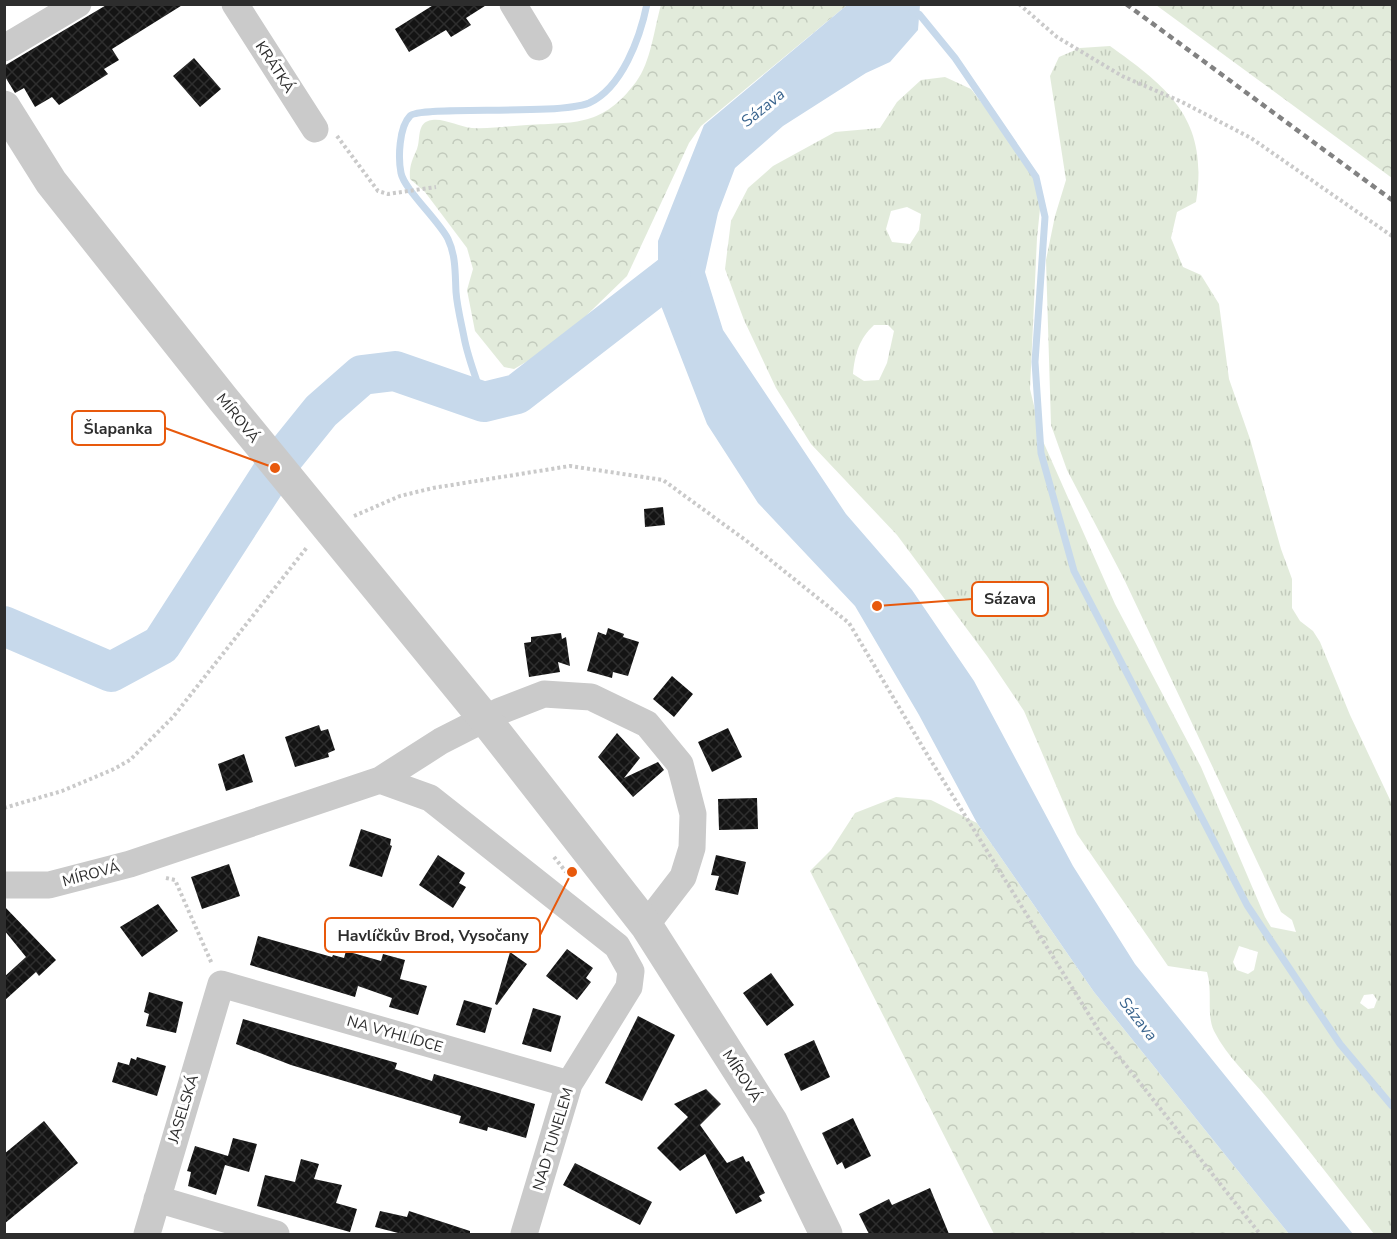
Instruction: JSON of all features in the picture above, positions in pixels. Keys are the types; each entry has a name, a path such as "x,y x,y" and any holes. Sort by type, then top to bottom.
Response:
{"street":[{"path":"4,48 78,4"},
{"name":"KRÁTKÁ","path":"235,4 315,129"},
{"path":"513,4 539,47"},
{"name":"MÍROVÁ","path":"4,107 51,182 223,399 485,719 646,926 771,1121 826,1234"},
{"name":"MÍROVÁ","path":"4,885 49,885 130,864 380,780 441,741 544,694 591,697 647,724 680,764 693,814 692,848 683,878 646,926"},
{"name":"NAD TUNELEM","path":"380,780 430,798 617,946 631,971 629,987 569,1084 524,1234"},
{"name":"NA VYHLÍDCE","path":"220,984 569,1084"},
{"name":"JASELSKÁ","path":"147,1234 220,984"},
{"path":"157,1199 276,1234"}],"path":[{"path":"1019,4 1057,38 1122,76 1182,102 1251,138 1392,236"},
{"path":"315,129 339,136 378,191 396,193 435,187"},
{"path":"130,864 142,877 175,880 220,984"}],"green space":[{"path":"661,5 847,5 701,126 689,143 627,276 557,344 514,369 504,367 475,331 467,290 473,269 467,248 425,192 410,179 410,167 418,145 421,127 427,121 432,120 442,120 472,128 486,128 574,122 599,115 624,97 641,74 649,55"},
{"path":"1156,5 1392,5 1392,178"},
{"path":"1110,46 1151,77 1167,93 1180,109 1190,128 1196,149 1198,174 1196,202 1177,212 1171,238 1183,267 1201,275 1219,304 1229,379 1250,439 1281,549 1292,579 1292,608 1300,621 1313,631 1320,642 1350,715 1392,804 1392,1234 1374,1234 1268,1099 1225,1050 1212,1024 1207,972 1168,966 1077,834 1024,711 987,656 897,535 811,444 776,388 744,320 725,269 731,221 748,188 773,166 835,132 880,128 897,102 921,80 945,77 971,89 1027,162 1041,199 1030,389 1042,439 1115,604 1201,767 1265,917 1271,927 1296,932 1292,920 1281,912 1124,579 1067,470 1051,425 1046,260 1055,216 1066,180 1050,76 1059,57 1080,48","holes":["907,207 921,214 919,230 910,244 892,242 886,229 891,211","874,325 888,325 894,331 887,363 879,380 864,381 853,374 859,347","1239,946 1258,952 1254,970 1248,974 1237,970 1233,962","1373,994 1377,1000 1374,1008 1368,1009 1360,1003 1364,995"]},
{"path":"896,797 931,800 977,823 1094,992 1289,1234 994,1234 810,871 831,850 855,813"}],"water":[{"path":"847,5 920,5 918,30 890,62 866,73 783,126 735,168 718,213 705,272 723,330 846,514 912,590 974,681 1073,866 1135,964 1353,1234 1289,1234 1094,992 977,823 919,715 855,606 758,503 707,424 658,298 658,241 704,125"}],"building":[{"path":"108,4 184,4 112,49 119,60 104,69 108,74 59,105 52,97 35,107 24,88 15,93 4,75 4,66"},
{"path":"435,4 488,4 466,18 471,25 451,37 446,30 409,52 395,29"},
{"path":"194,58 221,89 200,107 173,76"},
{"path":"663,507 665,525 645,527 644,509"},
{"path":"608,628 624,634 623,637 639,642 628,676 613,672 612,678 587,671 598,632 606,635"},
{"path":"561,633 562,639 566,637 570,666 558,662 560,672 529,677 524,643 531,642 531,637"},
{"path":"672,676 693,694 674,717 653,699"},
{"path":"319,725 321,731 328,729 335,750 328,753 329,757 295,767 285,737"},
{"path":"728,728 742,757 712,772 698,742"},
{"path":"617,733 640,758 624,778 658,762 664,770 633,797 598,757"},
{"path":"244,754 253,782 226,791 218,764"},
{"path":"757,798 758,829 719,830 718,799"},
{"path":"361,829 391,839 390,845 392,846 382,877 349,866"},
{"path":"438,855 465,873 459,883 466,887 453,908 419,885"},
{"path":"716,855 746,862 738,895 715,890 719,876 711,875"},
{"path":"229,864 240,896 202,909 191,877"},
{"path":"158,904 178,931 142,957 120,927"},
{"path":"4,906 56,960 39,976 36,972 4,1001 4,977 26,957 4,930"},
{"path":"258,936 332,957 333,955 344,958 346,951 381,961 383,954 405,960 400,979 427,986 418,1015 389,1007 392,998 358,986 355,997 250,965"},
{"path":"567,949 593,968 586,978 591,982 577,1000 546,976"},
{"path":"510,952 527,964 497,1005 495,1004"},
{"path":"771,973 794,1005 767,1026 743,993"},
{"path":"149,992 183,1002 176,1033 146,1026 149,1014 144,1012"},
{"path":"464,1000 492,1008 485,1033 456,1025"},
{"path":"533,1008 561,1016 551,1052 522,1044"},
{"path":"638,1016 675,1035 642,1101 605,1083"},
{"path":"243,1019 397,1063 395,1069 432,1081 434,1074 535,1104 526,1138 488,1127 487,1131 459,1123 461,1116 291,1065 236,1044"},
{"path":"814,1040 830,1077 801,1091 784,1054"},
{"path":"137,1057 166,1066 157,1096 112,1082 118,1062 129,1065 131,1058 136,1060"},
{"path":"706,1089 721,1104 700,1125 727,1163 743,1156 746,1162 749,1161 765,1193 759,1196 762,1201 736,1214 705,1154 680,1171 657,1148 688,1117 674,1104"},
{"path":"853,1118 871,1156 845,1169 842,1162 837,1165 822,1133"},
{"path":"44,1121 78,1163 4,1224 4,1154"},
{"path":"233,1138 257,1144 249,1172 225,1165 216,1195 188,1186 191,1172 187,1171 195,1146 228,1156"},
{"path":"301,1159 319,1164 314,1179 342,1185 336,1203 357,1209 350,1232 257,1206 265,1175 295,1182"},
{"path":"575,1163 652,1202 640,1225 563,1185"},
{"path":"930,1188 949,1234 869,1234 859,1214 889,1199 892,1205"},
{"path":"380,1211 407,1217 409,1211 470,1231 470,1234 402,1234 375,1227"}],"waterway":[{"path":"484,402 470,361 457,303 455,265 451,245 444,232 408,188 401,173 400,151 406,121 410,116 419,113 438,111 549,109 589,103 611,86 628,61 640,32 647,4"},
{"path":"912,12 919,14 955,58 1036,177 1045,217 1035,362 1041,453 1074,571 1247,905 1340,1044 1392,1106"},
{"path":"4,626 111,672 161,645 275,468 321,411 362,375 395,371 484,402 517,394 671,275"}],"railway":[{"path":"1126,4 1392,200"}],"place":[{"name":"Šlapanka","path":"275,468"},
{"name":"Sázava","path":"877,606"},
{"name":"Havlíčkův Brod, Vysočany","path":"572,872"}]}
